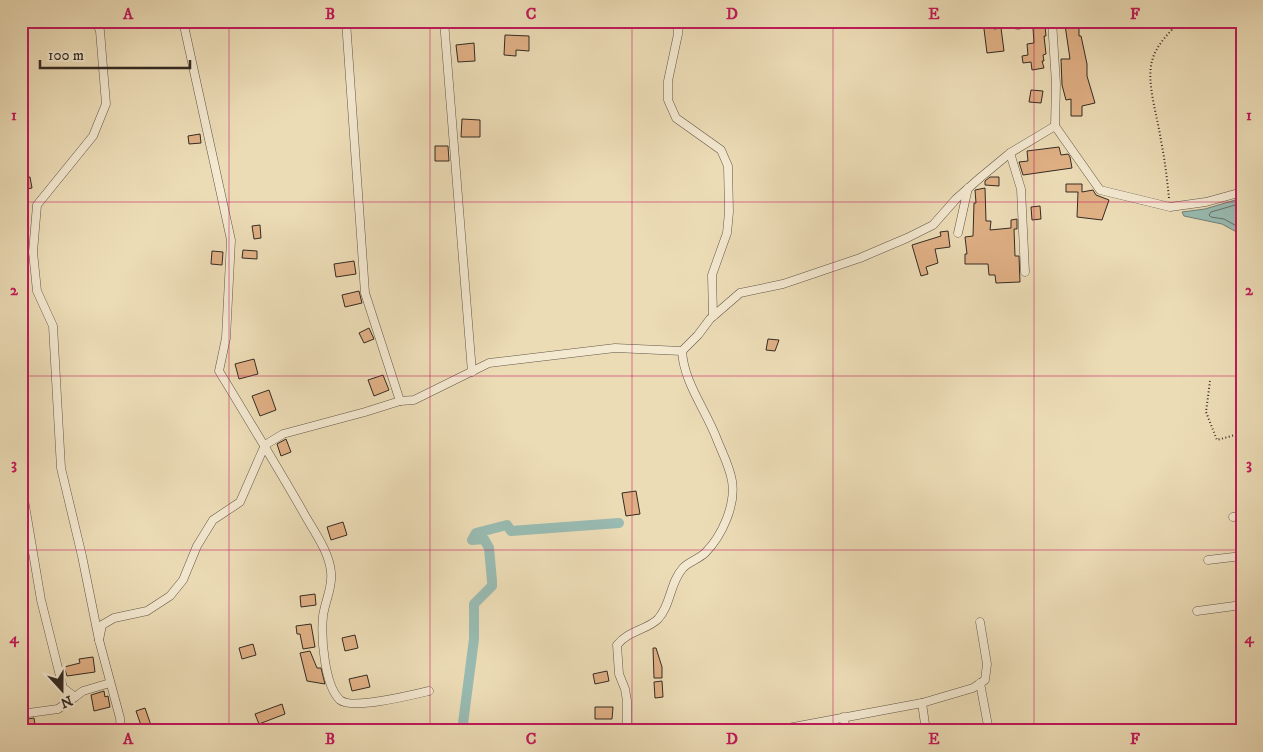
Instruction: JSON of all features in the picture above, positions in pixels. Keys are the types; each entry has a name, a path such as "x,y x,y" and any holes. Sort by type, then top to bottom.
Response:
{"street":[{"path":"96,21 100,31 106,104 93,136 37,205 33,252 37,291 53,326 60,468 82,556 99,640 120,718 121,731"},
{"path":"183,21 231,240 226,338 218,371 265,446 325,551 331,571 330,586 323,616 324,660 330,684 343,702 362,704 429,691"},
{"path":"346,21 365,293 400,401"},
{"path":"444,21 472,372"},
{"path":"678,21 678,34 668,81 668,100 676,118 721,150 728,166 727,233 712,275 713,316"},
{"path":"1008,23 1018,25 1040,21 1052,23 1056,84 1055,126 1100,190 1170,207 1206,202 1242,192"},
{"path":"99,640 102,625 114,618 146,611 170,596 184,580 196,546 213,520 240,502 265,446 283,434 400,401 414,400 489,363 615,348 682,351 713,316 740,293 783,284 860,258 933,225 956,198 1010,153 1055,126"},
{"path":"1010,153 1021,189 1025,272"},
{"path":"958,232 968,188"},
{"path":"627,731 627,701 619,674 617,645 624,637 658,619 683,568 704,554 720,531 732,507 732,481 714,430 688,381 682,351"},
{"path":"21,482 41,600 63,688 75,697"},
{"path":"1233,517 1242,516"},
{"path":"1208,560 1242,556"},
{"path":"1197,611 1242,605"},
{"path":"772,731 786,730 843,717 922,703 973,688 985,680 987,664 980,622"},
{"path":"21,714 58,709 83,691 110,683"},
{"path":"980,683 989,731"},
{"path":"922,703 926,731"},
{"path":"843,717 847,731"}],"path":[{"path":"1106,21 1111,26 1162,24 1173,29"},
{"path":"1170,207 1162,141 1151,85 1151,64 1154,53 1180,21"},
{"path":"1210,381 1206,412 1217,440 1242,433"}],"water":[{"path":"1242,198 1242,235 1222,224 1184,216 1182,212 1205,209"}],"building":[{"path":"983,21 993,21 994,29 1001,28 1004,51 987,53"},
{"path":"1065,25 1079,25 1079,36 1081,36 1087,64 1087,76 1095,103 1082,106 1082,116 1071,116 1071,99 1066,100 1062,85 1061,59 1070,59"},
{"path":"1045,26 1046,54 1043,55 1044,61 1042,61 1044,68 1032,70 1031,62 1023,63 1022,56 1028,55 1027,44 1034,43 1033,28"},
{"path":"505,35 529,36 529,51 516,50 516,56 504,55"},
{"path":"474,43 475,61 458,62 456,45"},
{"path":"1031,90 1043,91 1041,103 1029,102"},
{"path":"462,119 480,120 480,137 461,137"},
{"path":"200,134 201,143 189,144 188,136"},
{"path":"435,146 448,146 449,161 435,161"},
{"path":"1059,147 1061,155 1068,154 1070,157 1072,168 1023,175 1019,162 1028,161 1027,151"},
{"path":"30,177 32,188 21,190 21,178"},
{"path":"990,177 999,177 999,186 985,185 985,181"},
{"path":"1066,184 1082,184 1082,192 1093,190 1096,195 1109,200 1102,220 1077,217 1078,192 1066,192"},
{"path":"985,188 986,221 991,221 990,230 1011,228 1011,220 1017,219 1017,229 1014,229 1015,256 1019,256 1020,282 996,283 995,275 989,275 988,264 965,264 965,254 967,254 965,237 973,236 974,203 976,203 975,190"},
{"path":"1040,206 1041,219 1032,220 1031,207"},
{"path":"260,225 261,238 254,239 252,226"},
{"path":"948,231 950,247 935,249 938,263 926,267 928,274 921,276 912,245 941,236 940,232"},
{"path":"243,250 257,251 257,259 242,258"},
{"path":"212,251 223,252 222,265 211,264"},
{"path":"354,261 356,274 336,277 334,264"},
{"path":"359,291 362,303 345,307 342,295"},
{"path":"369,328 374,339 364,343 359,333"},
{"path":"768,339 779,340 775,351 766,350"},
{"path":"254,359 258,374 239,379 235,364"},
{"path":"383,375 389,390 374,396 368,380"},
{"path":"269,390 276,410 260,416 252,396"},
{"path":"286,439 291,452 281,456 277,444"},
{"path":"636,491 640,514 626,516 622,493"},
{"path":"343,522 347,535 331,540 327,527"},
{"path":"315,594 316,605 301,607 300,596"},
{"path":"311,624 315,647 303,649 296,626"},
{"path":"355,635 358,648 345,651 342,638"},
{"path":"253,644 256,655 242,659 239,648"},
{"path":"653,648 656,648 662,667 662,678 654,678"},
{"path":"310,651 317,668 321,668 325,684 307,681 300,653"},
{"path":"93,657 95,672 67,676 64,667 80,663 79,659"},
{"path":"607,671 609,681 595,684 593,674"},
{"path":"367,675 370,687 352,691 349,679"},
{"path":"662,681 663,697 655,698 654,682"},
{"path":"104,691 105,697 108,696 110,707 94,711 91,695"},
{"path":"282,704 285,714 259,724 255,714"},
{"path":"595,707 613,707 612,719 595,719"},
{"path":"145,708 153,731 143,731 136,711"},
{"path":"34,718 36,731 21,731 21,720"}],"waterway":[{"path":"462,731 474,639 474,604 492,586 489,548 484,539 472,540 476,533 507,525 511,531 619,523"}]}
